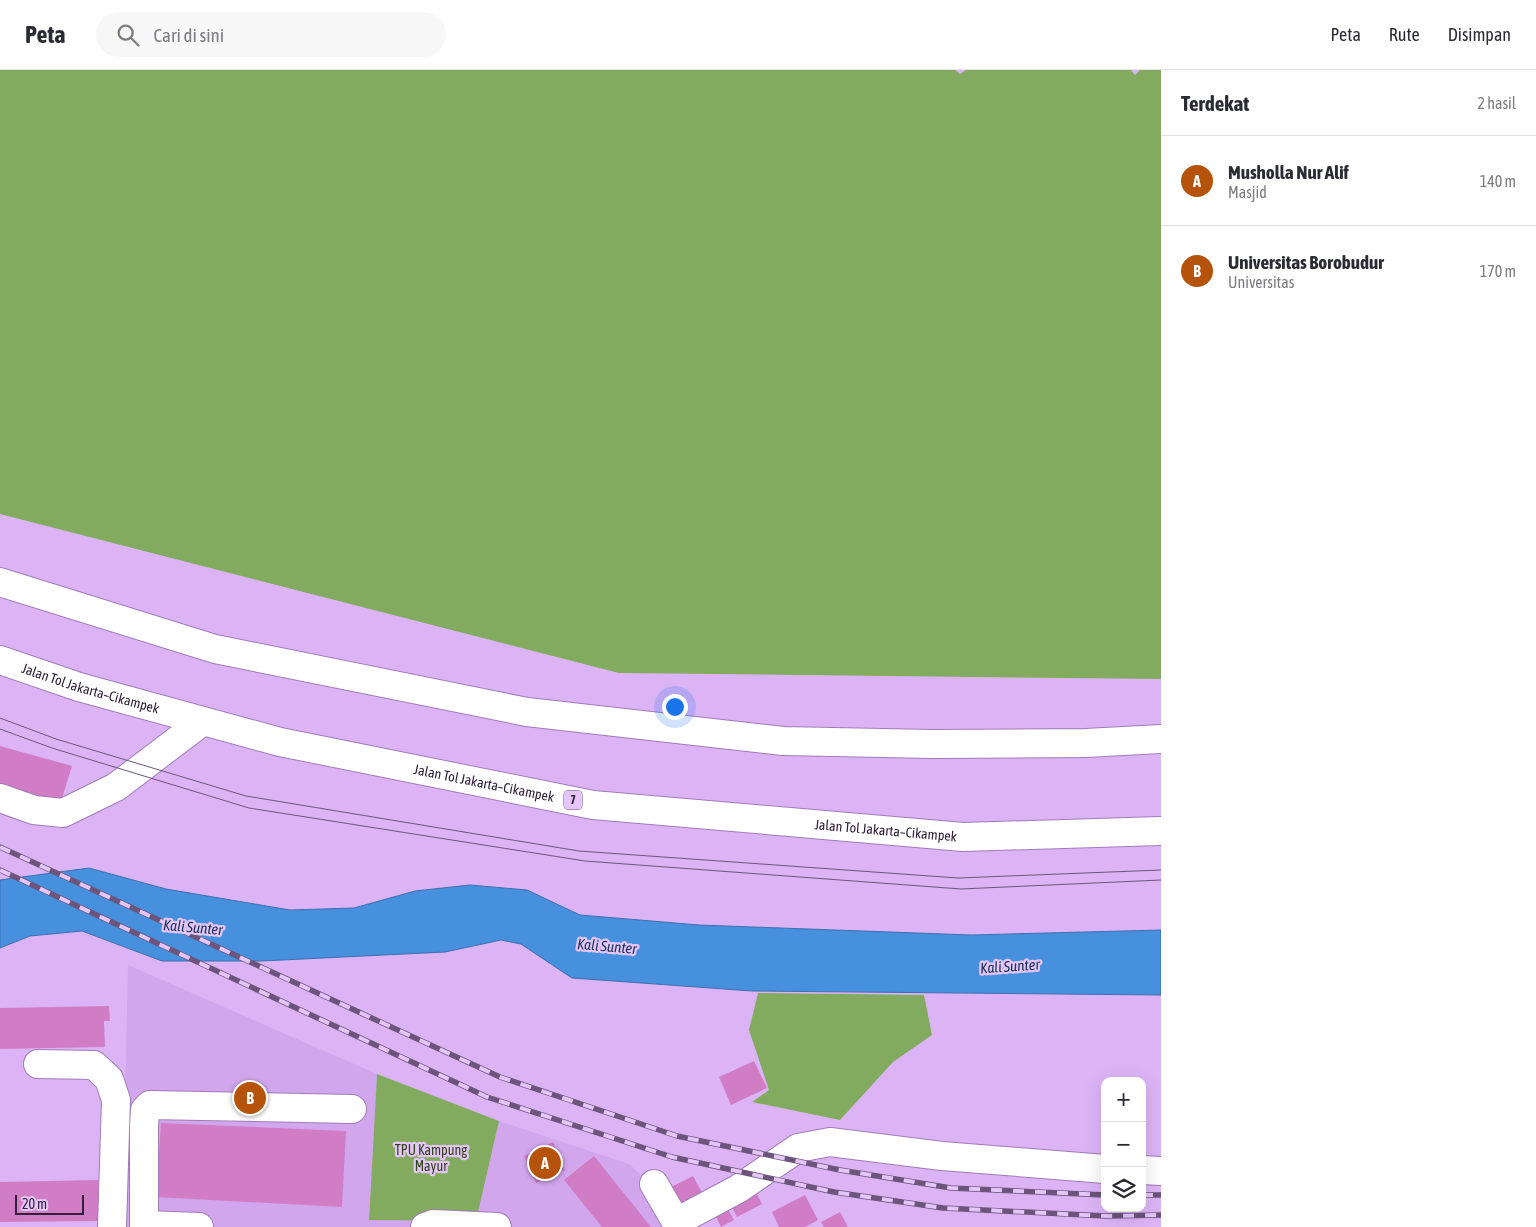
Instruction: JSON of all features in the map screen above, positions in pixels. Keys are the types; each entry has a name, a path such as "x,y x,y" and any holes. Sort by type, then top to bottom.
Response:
{"main road":[{"path":"0,582 215,650 527,712 783,741 941,744 1161,739"},
{"name":"Jalan Tol Jakarta–Cikampek","path":"0,660 79,688 280,742 593,805 963,837 1161,831"},
{"path":"0,798 34,810 63,812 116,786 202,721"},
{"path":"38,1064 94,1066 105,1073 113,1086 116,1100 112,1227"},
{"path":"200,1227 144,1226 144,1115 146,1107 150,1105 352,1109"},
{"path":"654,1184 677,1225 738,1189 798,1148 830,1142 942,1156 1101,1169"},
{"path":"1146,1170 1161,1171"},
{"path":"425,1227 433,1224 497,1227"}],"shaded area":[{"path":"128,965 377,1074 369,1220 476,1221 499,1121 629,1164 640,1174 672,1227 122,1227"}],"green space":[{"path":"0,70 955,70 960,74 966,70 1131,70 1135,75 1140,70 1161,70 1161,679 619,673 0,514"},
{"path":"758,993 924,995 932,1035 893,1062 840,1120 752,1102 769,1090 749,1030"},
{"name":"TPU Kampung Mayur","path":"377,1074 499,1121 476,1221 369,1220"}],"water":[{"name":"Kali Sunter","path":"89,868 166,889 290,910 354,908 415,891 470,885 527,890 580,915 699,925 971,935 1161,930 1161,995 752,991 572,978 521,944 501,940 445,952 262,961 162,961 82,931 30,936 0,948 0,880"}],"building":[{"path":"0,746 72,766 60,805 0,788"},
{"path":"109,1006 110,1021 104,1021 105,1047 0,1049 0,1008"},
{"path":"754,1061 767,1088 731,1105 719,1077"},
{"path":"161,1123 346,1131 342,1207 156,1197"},
{"path":"553,1142 565,1170 536,1183 524,1156"},
{"path":"594,1156 651,1227 602,1227 564,1180"},
{"path":"693,1176 704,1196 675,1210 665,1190"},
{"path":"98,1180 99,1221 0,1222 0,1182"},
{"path":"755,1190 762,1204 737,1217 730,1203"},
{"path":"805,1195 818,1220 805,1227 779,1227 772,1212"},
{"path":"728,1209 734,1220 721,1227 715,1215"},
{"path":"840,1212 848,1227 824,1227 821,1222"}],"tram line":[{"path":"0,718 56,739 246,796 579,851 958,878 1161,870"},
{"path":"0,729 52,748 249,808 585,861 961,889 1161,880"}],"railway":[{"path":"0,847 500,1077 677,1136 840,1170 951,1188 1101,1195"},
{"path":"0,870 487,1097 672,1157 834,1192 943,1208 1106,1216 1161,1215"},
{"path":"1146,1195 1161,1195"}],"place":[{"name":"Universitas Borobudur","path":"250,1098"},
{"name":"Musholla Nur Alif","path":"545,1163"}]}
